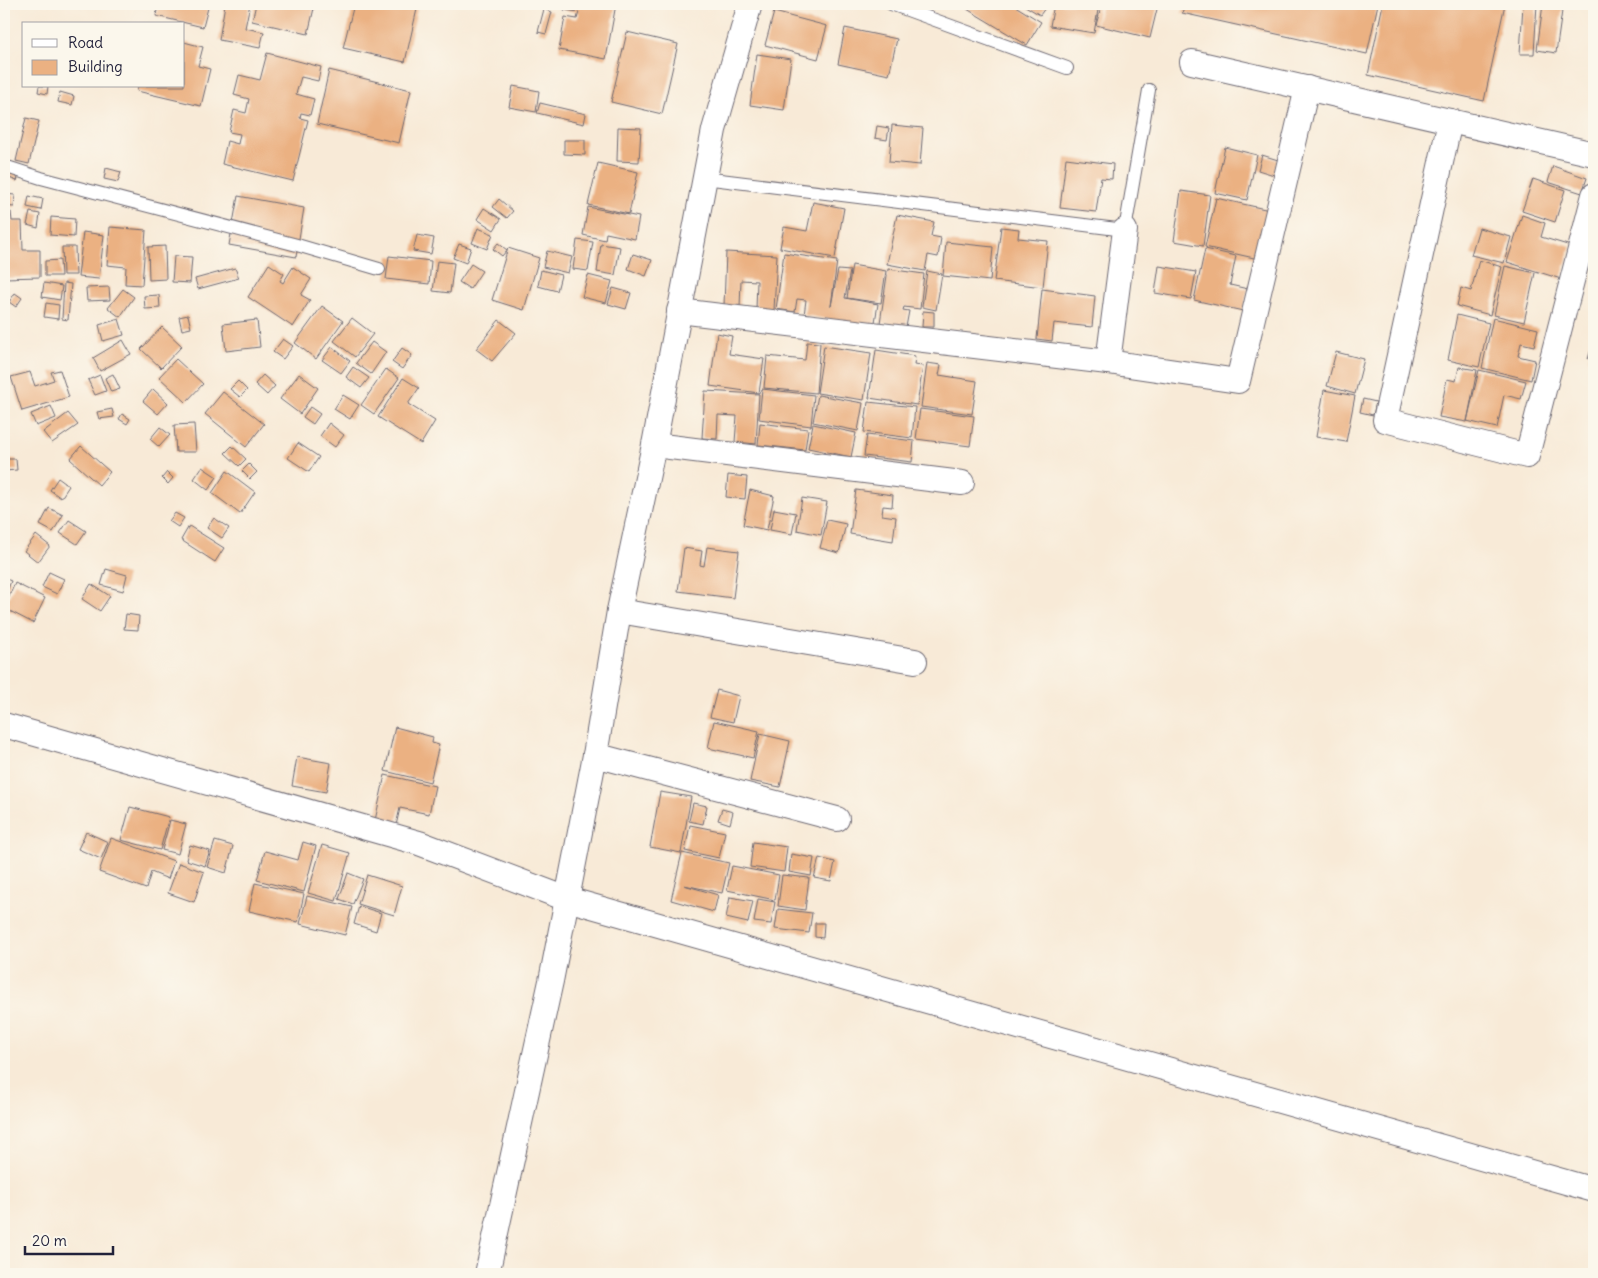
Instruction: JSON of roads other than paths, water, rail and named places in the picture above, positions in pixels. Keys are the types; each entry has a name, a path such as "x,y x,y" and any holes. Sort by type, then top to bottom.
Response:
{"street":[{"path":"487,1274 551,981 595,755 619,611 654,445 704,178 714,130 750,4"},
{"path":"1192,62 1594,154"},
{"path":"679,311 1108,362 1238,381 1306,88"},
{"path":"1450,121 1385,420 1527,456 1594,195"},
{"path":"1108,362 1125,230"},
{"path":"654,445 962,482"},
{"path":"619,611 915,661"},
{"path":"4,725 419,843 567,899 1594,1190"},
{"path":"595,755 837,819"}],"lane":[{"path":"891,4 1066,68"},
{"path":"704,178 1125,230 1149,90"},
{"path":"4,166 41,178 297,245 379,269"}]}
